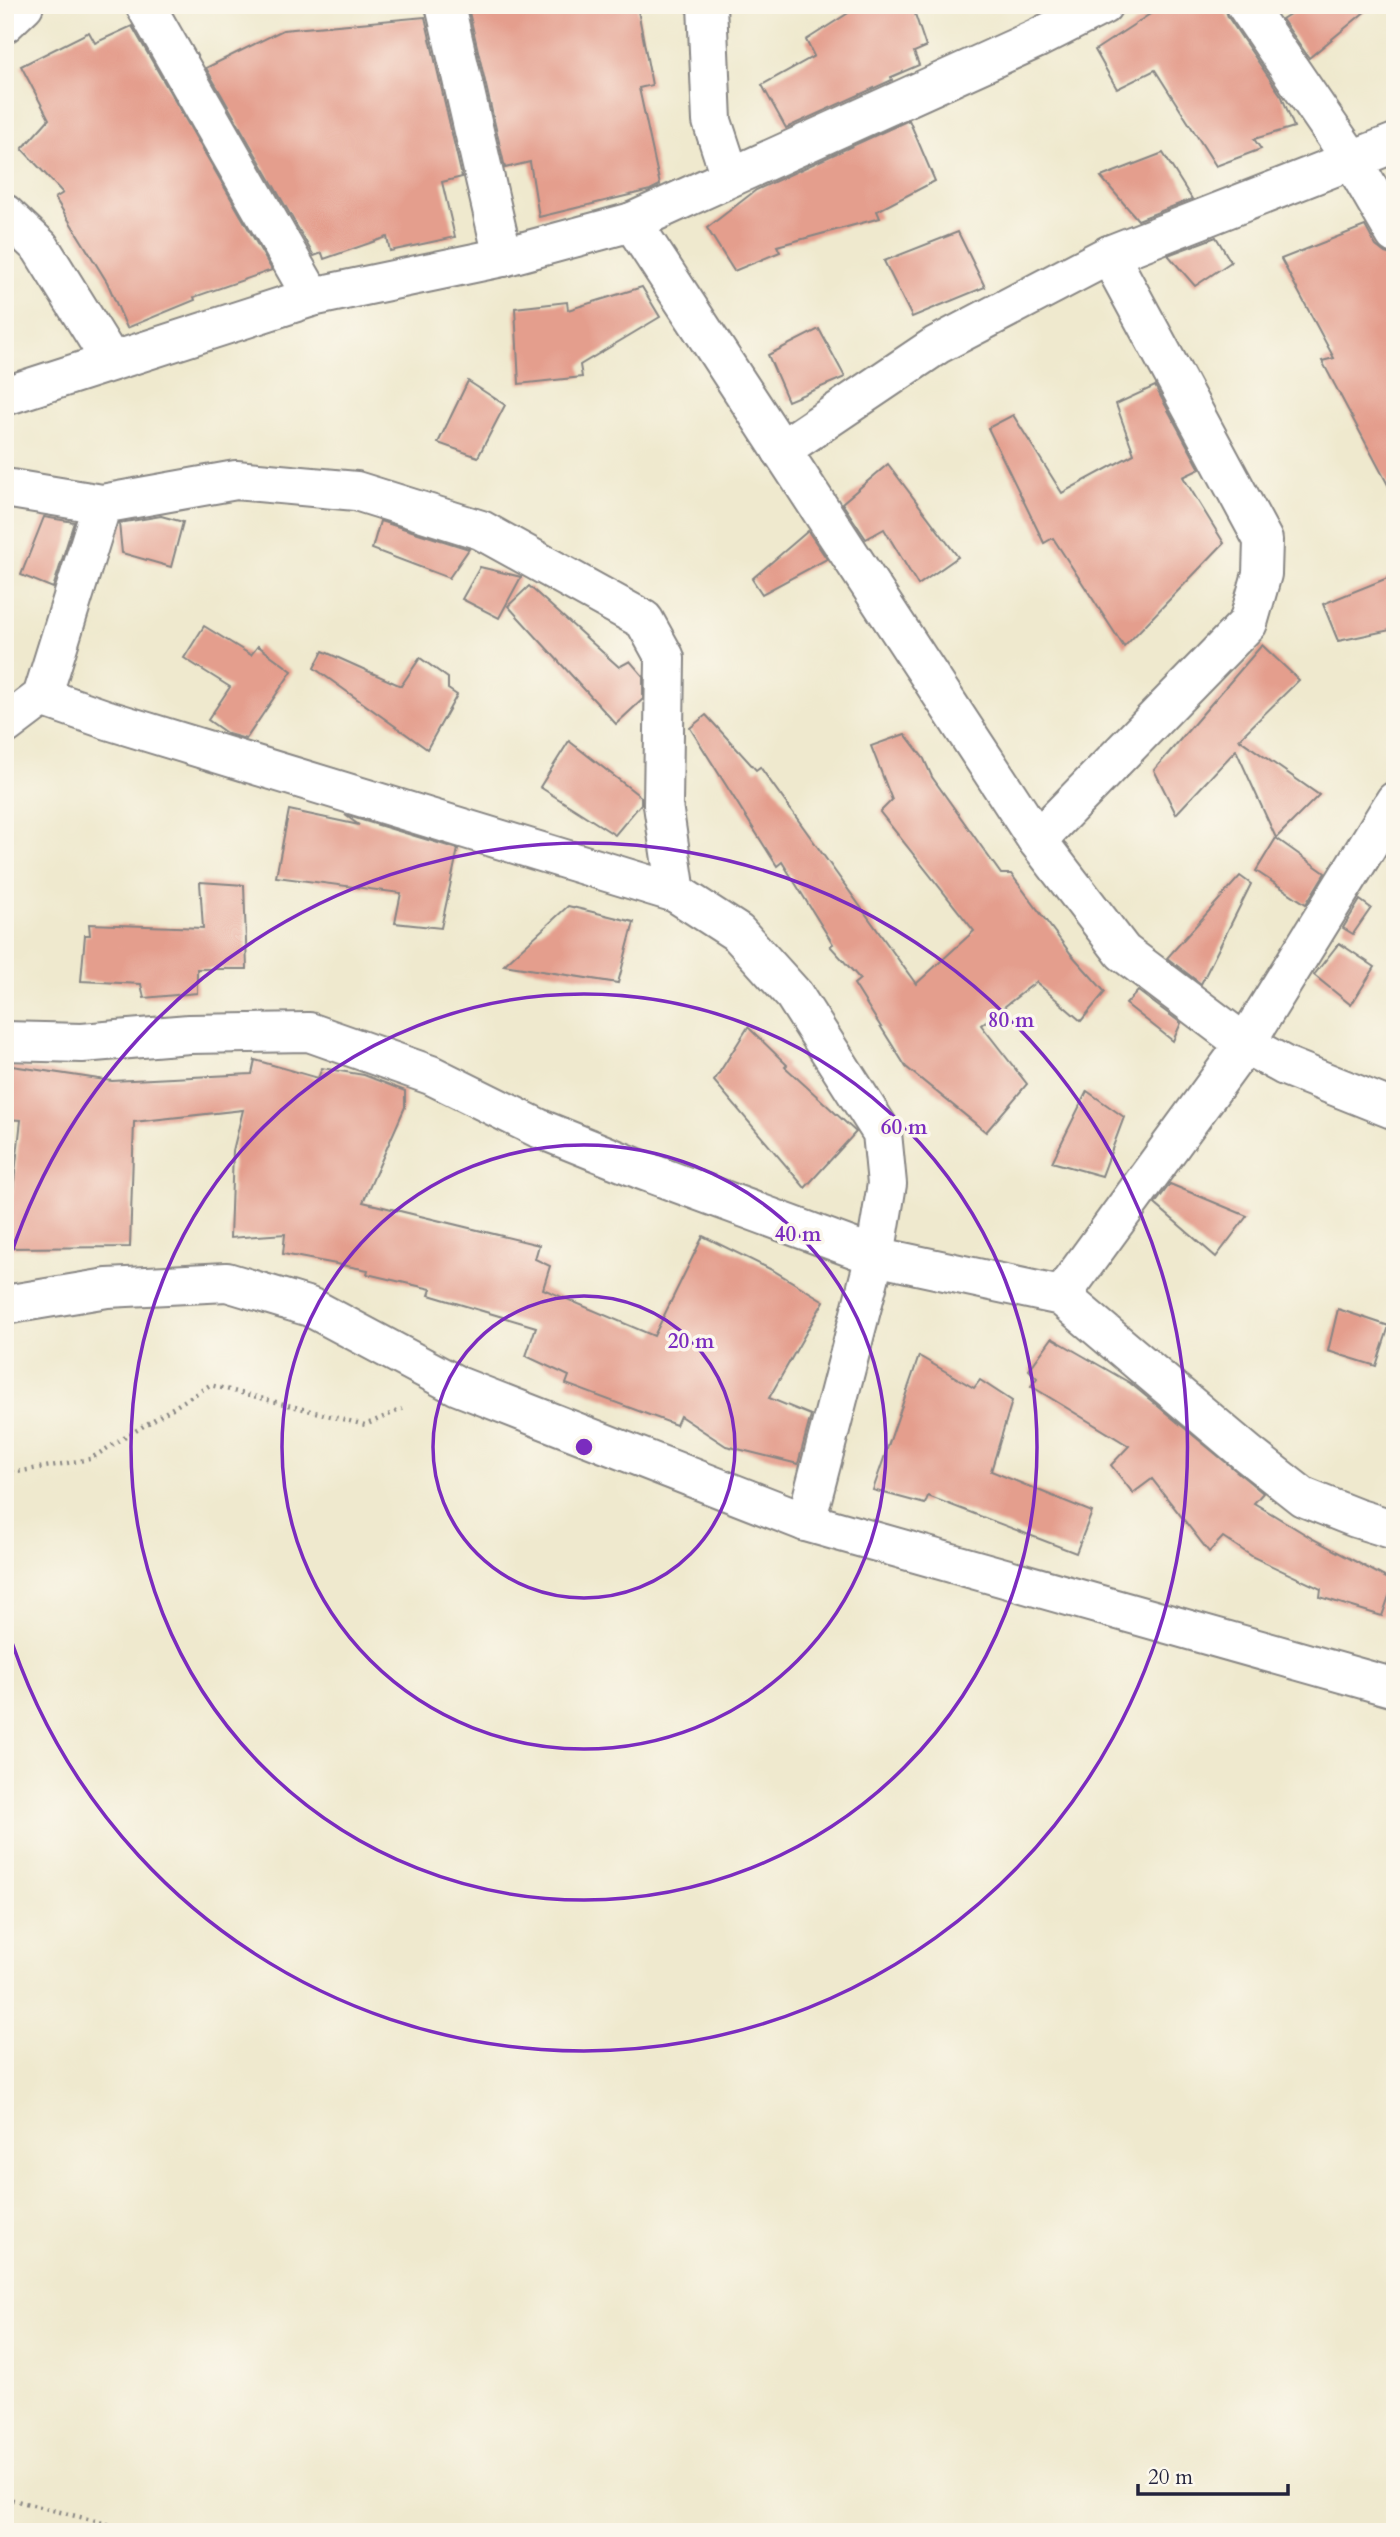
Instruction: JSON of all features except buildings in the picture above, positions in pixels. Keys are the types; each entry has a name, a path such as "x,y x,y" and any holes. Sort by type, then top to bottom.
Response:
{"street":[{"path":"5,23 24,5"},
{"path":"145,5 312,298"},
{"path":"445,5 503,257"},
{"path":"706,5 712,121 730,176"},
{"path":"5,396 312,298 503,257 632,222 1038,38 1103,5"},
{"path":"1246,5 1352,160 1395,234"},
{"path":"781,450 937,345 1109,255 1395,143"},
{"path":"5,214 40,247 111,361"},
{"path":"632,222 1037,840 1123,952 1245,1044 1320,1081 1395,1110"},
{"path":"1037,840 1248,623 1262,574 1263,540 1109,255"},
{"path":"5,488 102,504 236,480 356,491 481,530 644,620 665,658 663,805 676,893"},
{"path":"5,725 43,697 102,504"},
{"path":"43,697 121,724 676,893 738,933 794,996 882,1133 887,1184 875,1256 806,1522"},
{"path":"1061,1296 1245,1044 1395,801"},
{"path":"5,1041 82,1043 189,1034 309,1032 431,1075 538,1128 642,1170 875,1256 1061,1296 1303,1497 1395,1530"},
{"path":"5,1305 107,1288 227,1282 310,1307 458,1386 806,1522 1395,1688"}],"path":[{"path":"5,1474 90,1460 210,1385 365,1425 458,1386"},
{"path":"5,2498 139,2532"}]}
